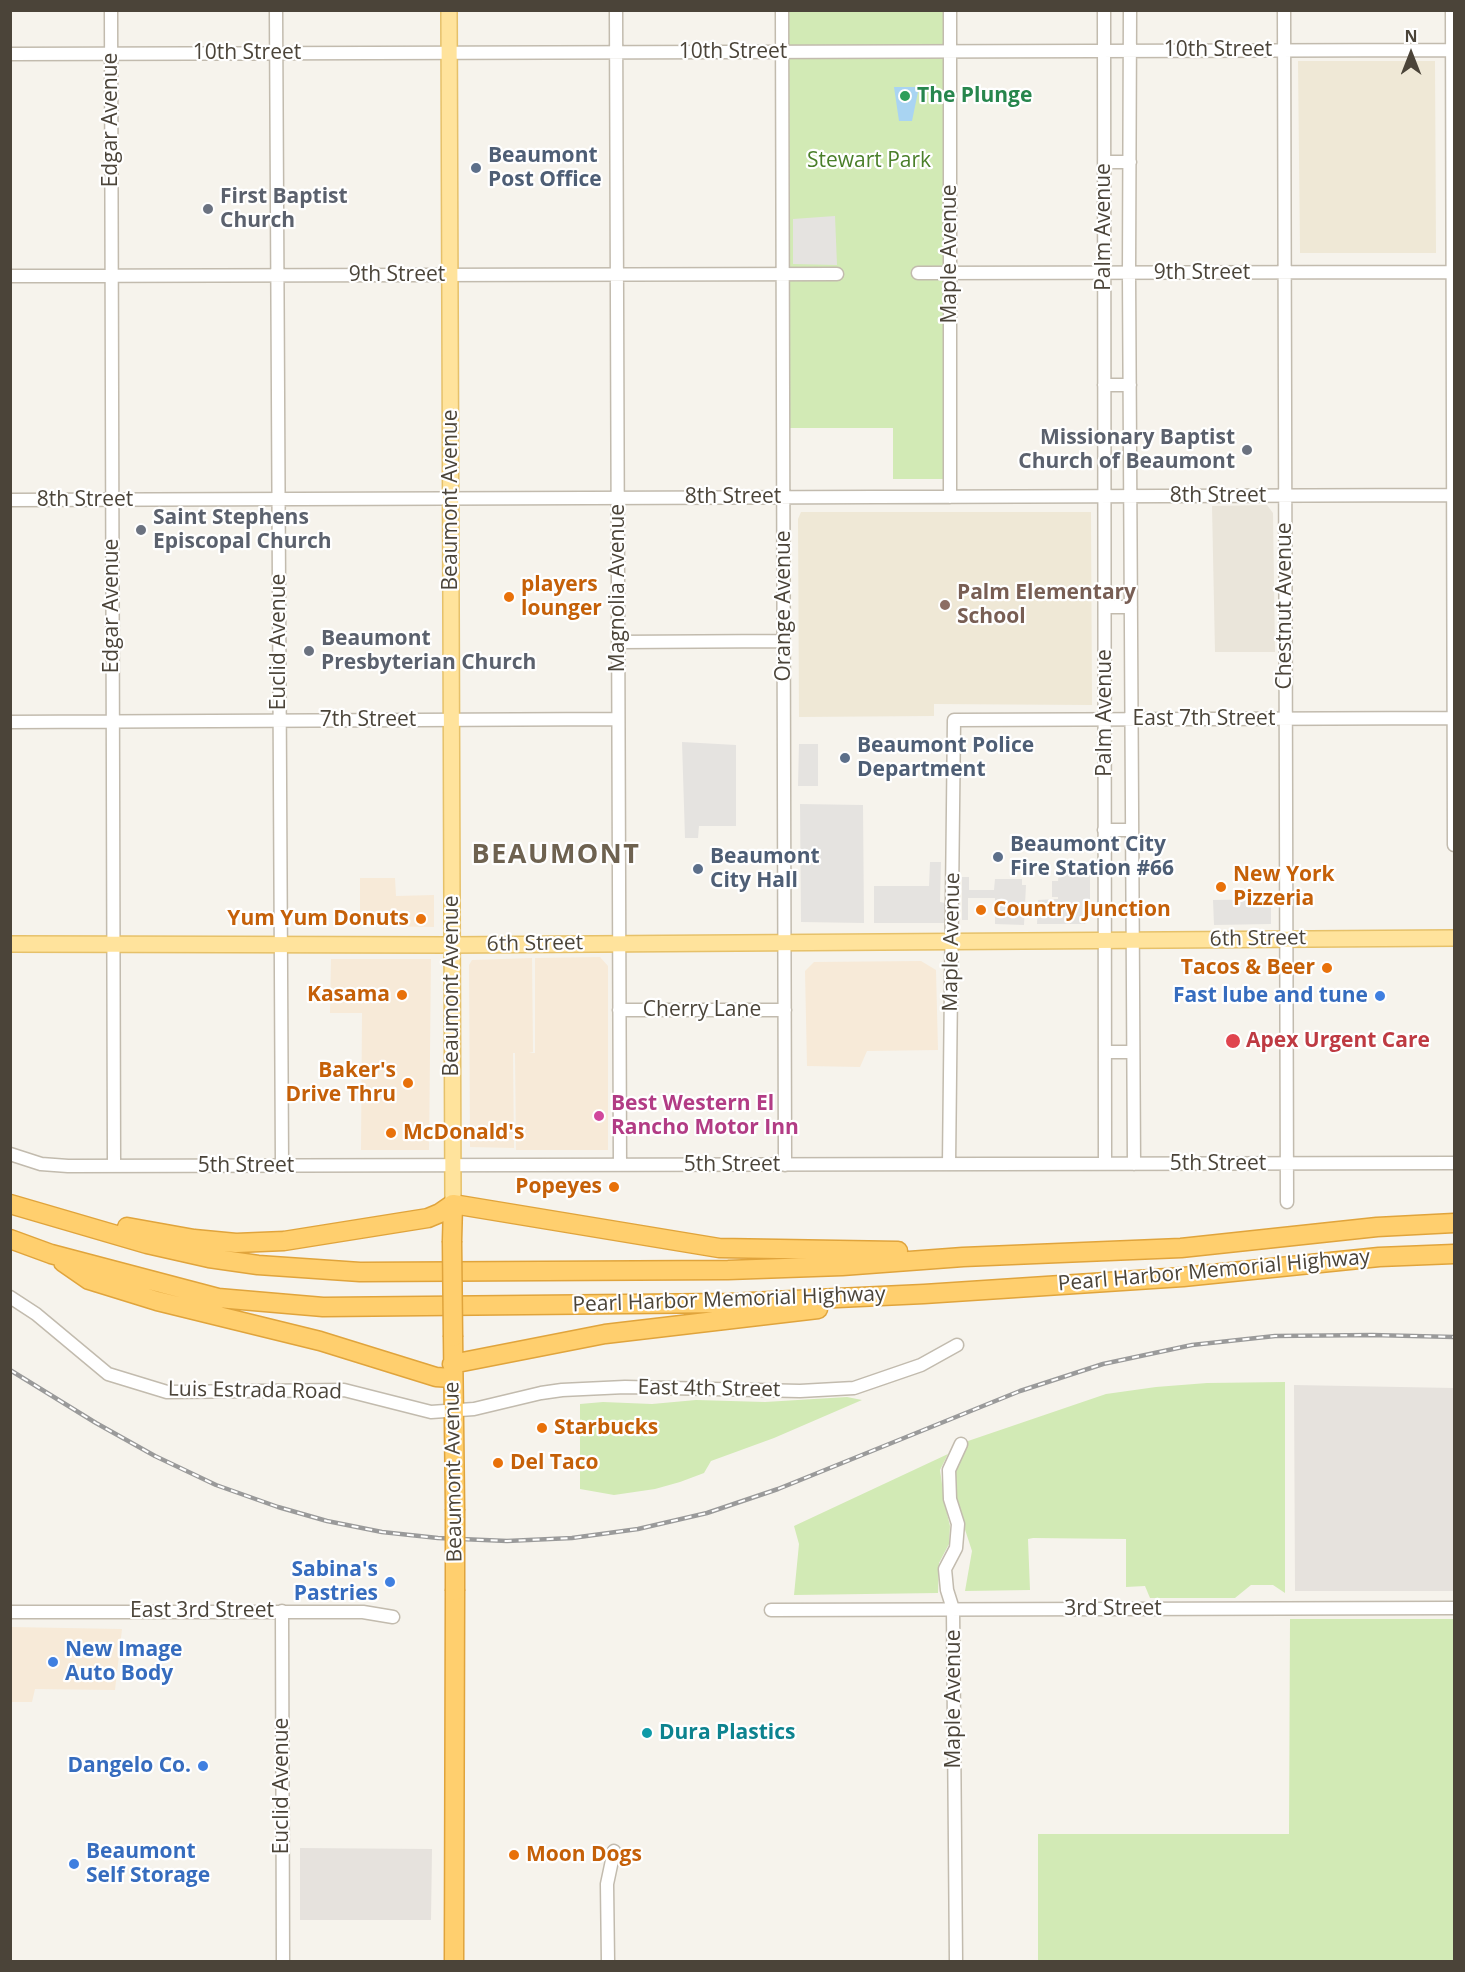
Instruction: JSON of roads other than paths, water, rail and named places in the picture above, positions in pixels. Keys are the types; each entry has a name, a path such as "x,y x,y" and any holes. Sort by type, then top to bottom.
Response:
{"highway":[{"path":"10,1203 148,1232 236,1243 284,1241 428,1218 440,1213 453,1203 719,1248 794,1251 912,1251 963,1257"},
{"name":"Pearl Harbor Memorial Highway","path":"10,1203 147,1244 209,1258 258,1265 360,1272 728,1270 842,1266 963,1257 1181,1248 1377,1227 1455,1223"},
{"name":"Beaumont Avenue","path":"453,1203 454,1962"},
{"name":"Pearl Harbor Memorial Highway","path":"10,1239 51,1254 218,1298 323,1307 729,1303 924,1294 1183,1277 1379,1257 1455,1254"},
{"path":"51,1254 89,1280 184,1308 302,1336 436,1377 452,1371 604,1334 776,1315 924,1294"}],"main road":[{"name":"Beaumont Avenue","path":"449,10 453,1203"},
{"name":"6th Street","path":"10,944 451,945 1455,938"}],"street":[{"name":"Edgar Avenue","path":"111,10 114,1166"},
{"name":"Euclid Avenue","path":"276,10 282,1166"},
{"name":"Magnolia Avenue","path":"616,10 620,1165"},
{"name":"Orange Avenue","path":"782,10 785,1165"},
{"name":"Maple Avenue","path":"950,10 950,497"},
{"name":"Palm Avenue","path":"1104,10 1105,1164"},
{"name":"Palm Avenue","path":"1130,10 1129,273 1134,1164"},
{"name":"Chestnut Avenue","path":"1284,10 1287,1203"},
{"path":"1452,10 1455,845"},
{"name":"10th Street","path":"10,54 1453,50"},
{"path":"1104,162 1130,162"},
{"name":"9th Street","path":"918,273 1454,272"},
{"name":"9th Street","path":"10,276 837,273"},
{"path":"1104,385 1130,385"},
{"name":"8th Street","path":"10,500 1454,495"},
{"path":"1105,607 1131,607"},
{"path":"618,642 784,641"},
{"name":"7th Street","path":"10,722 618,718"},
{"name":"East 7th Street","path":"954,720 1454,718"},
{"name":"Maple Avenue","path":"949,1164 954,720"},
{"path":"1104,830 1132,830"},
{"name":"Cherry Lane","path":"619,1010 785,1010"},
{"path":"1105,1052 1133,1052"},
{"name":"5th Street","path":"10,1154 42,1164 68,1166 1455,1163"},
{"name":"Luis Estrada Road","path":"10,1297 36,1314 108,1374 167,1392 344,1390 431,1412 453,1411"},
{"name":"East 4th Street","path":"453,1411 474,1409 562,1390 625,1387 800,1391 854,1388 921,1365 957,1345"},
{"name":"Maple Avenue","path":"956,1962 953,1610 947,1590 945,1569 956,1548 958,1524 950,1499 949,1470 961,1444"},
{"name":"3rd Street","path":"771,1610 1455,1608"},
{"name":"Euclid Avenue","path":"282,1611 283,1962"},
{"name":"East 3rd Street","path":"10,1612 363,1612 393,1617"},
{"path":"608,1962 607,1884 614,1851"}],"water":[{"path":"894,87 919,87 912,121 899,121"}],"railway":[{"path":"10,1370 155,1456 216,1485 278,1507 327,1521 382,1532 438,1538 507,1541 572,1538 638,1529 707,1513 778,1489 1020,1391 1103,1364 1192,1345 1275,1336 1454,1337"}],"place":[{"name":"The Plunge","path":"905,96"},
{"name":"Beaumont Post Office","path":"476,168"},
{"name":"First Baptist Church","path":"208,209"},
{"name":"Missionary Baptist Church of Beaumont","path":"1247,450"},
{"name":"Saint Stephens Episcopal Church","path":"141,530"},
{"name":"players lounger","path":"509,597"},
{"name":"Palm Elementary School","path":"945,605"},
{"name":"Beaumont Presbyterian Church","path":"309,651"},
{"name":"Beaumont Police Department","path":"845,758"},
{"name":"Beaumont City Fire Station #66","path":"998,857"},
{"name":"Beaumont City Hall","path":"698,869"},
{"name":"New York Pizzeria","path":"1221,887"},
{"name":"Country Junction","path":"981,910"},
{"name":"Yum Yum Donuts","path":"421,919"},
{"name":"Tacos & Beer","path":"1327,968"},
{"name":"Kasama","path":"402,995"},
{"name":"Fast lube and tune","path":"1380,996"},
{"name":"Apex Urgent Care","path":"1233,1041"},
{"name":"Baker's Drive Thru","path":"408,1083"},
{"name":"Best Western El Rancho Motor Inn","path":"599,1116"},
{"name":"McDonald's","path":"391,1133"},
{"name":"Popeyes","path":"614,1187"},
{"name":"Starbucks","path":"542,1428"},
{"name":"Del Taco","path":"498,1463"},
{"name":"Sabina's Pastries","path":"390,1582"},
{"name":"New Image Auto Body","path":"53,1662"},
{"name":"Dura Plastics","path":"647,1733"},
{"name":"Dangelo Co.","path":"203,1766"},
{"name":"Moon Dogs","path":"514,1855"},
{"name":"Beaumont Self Storage","path":"74,1864"}],"district":[{"name":"BEAUMONT","path":"556,855"}],"park label":[{"name":"Stewart Park","path":"869,161"}]}
